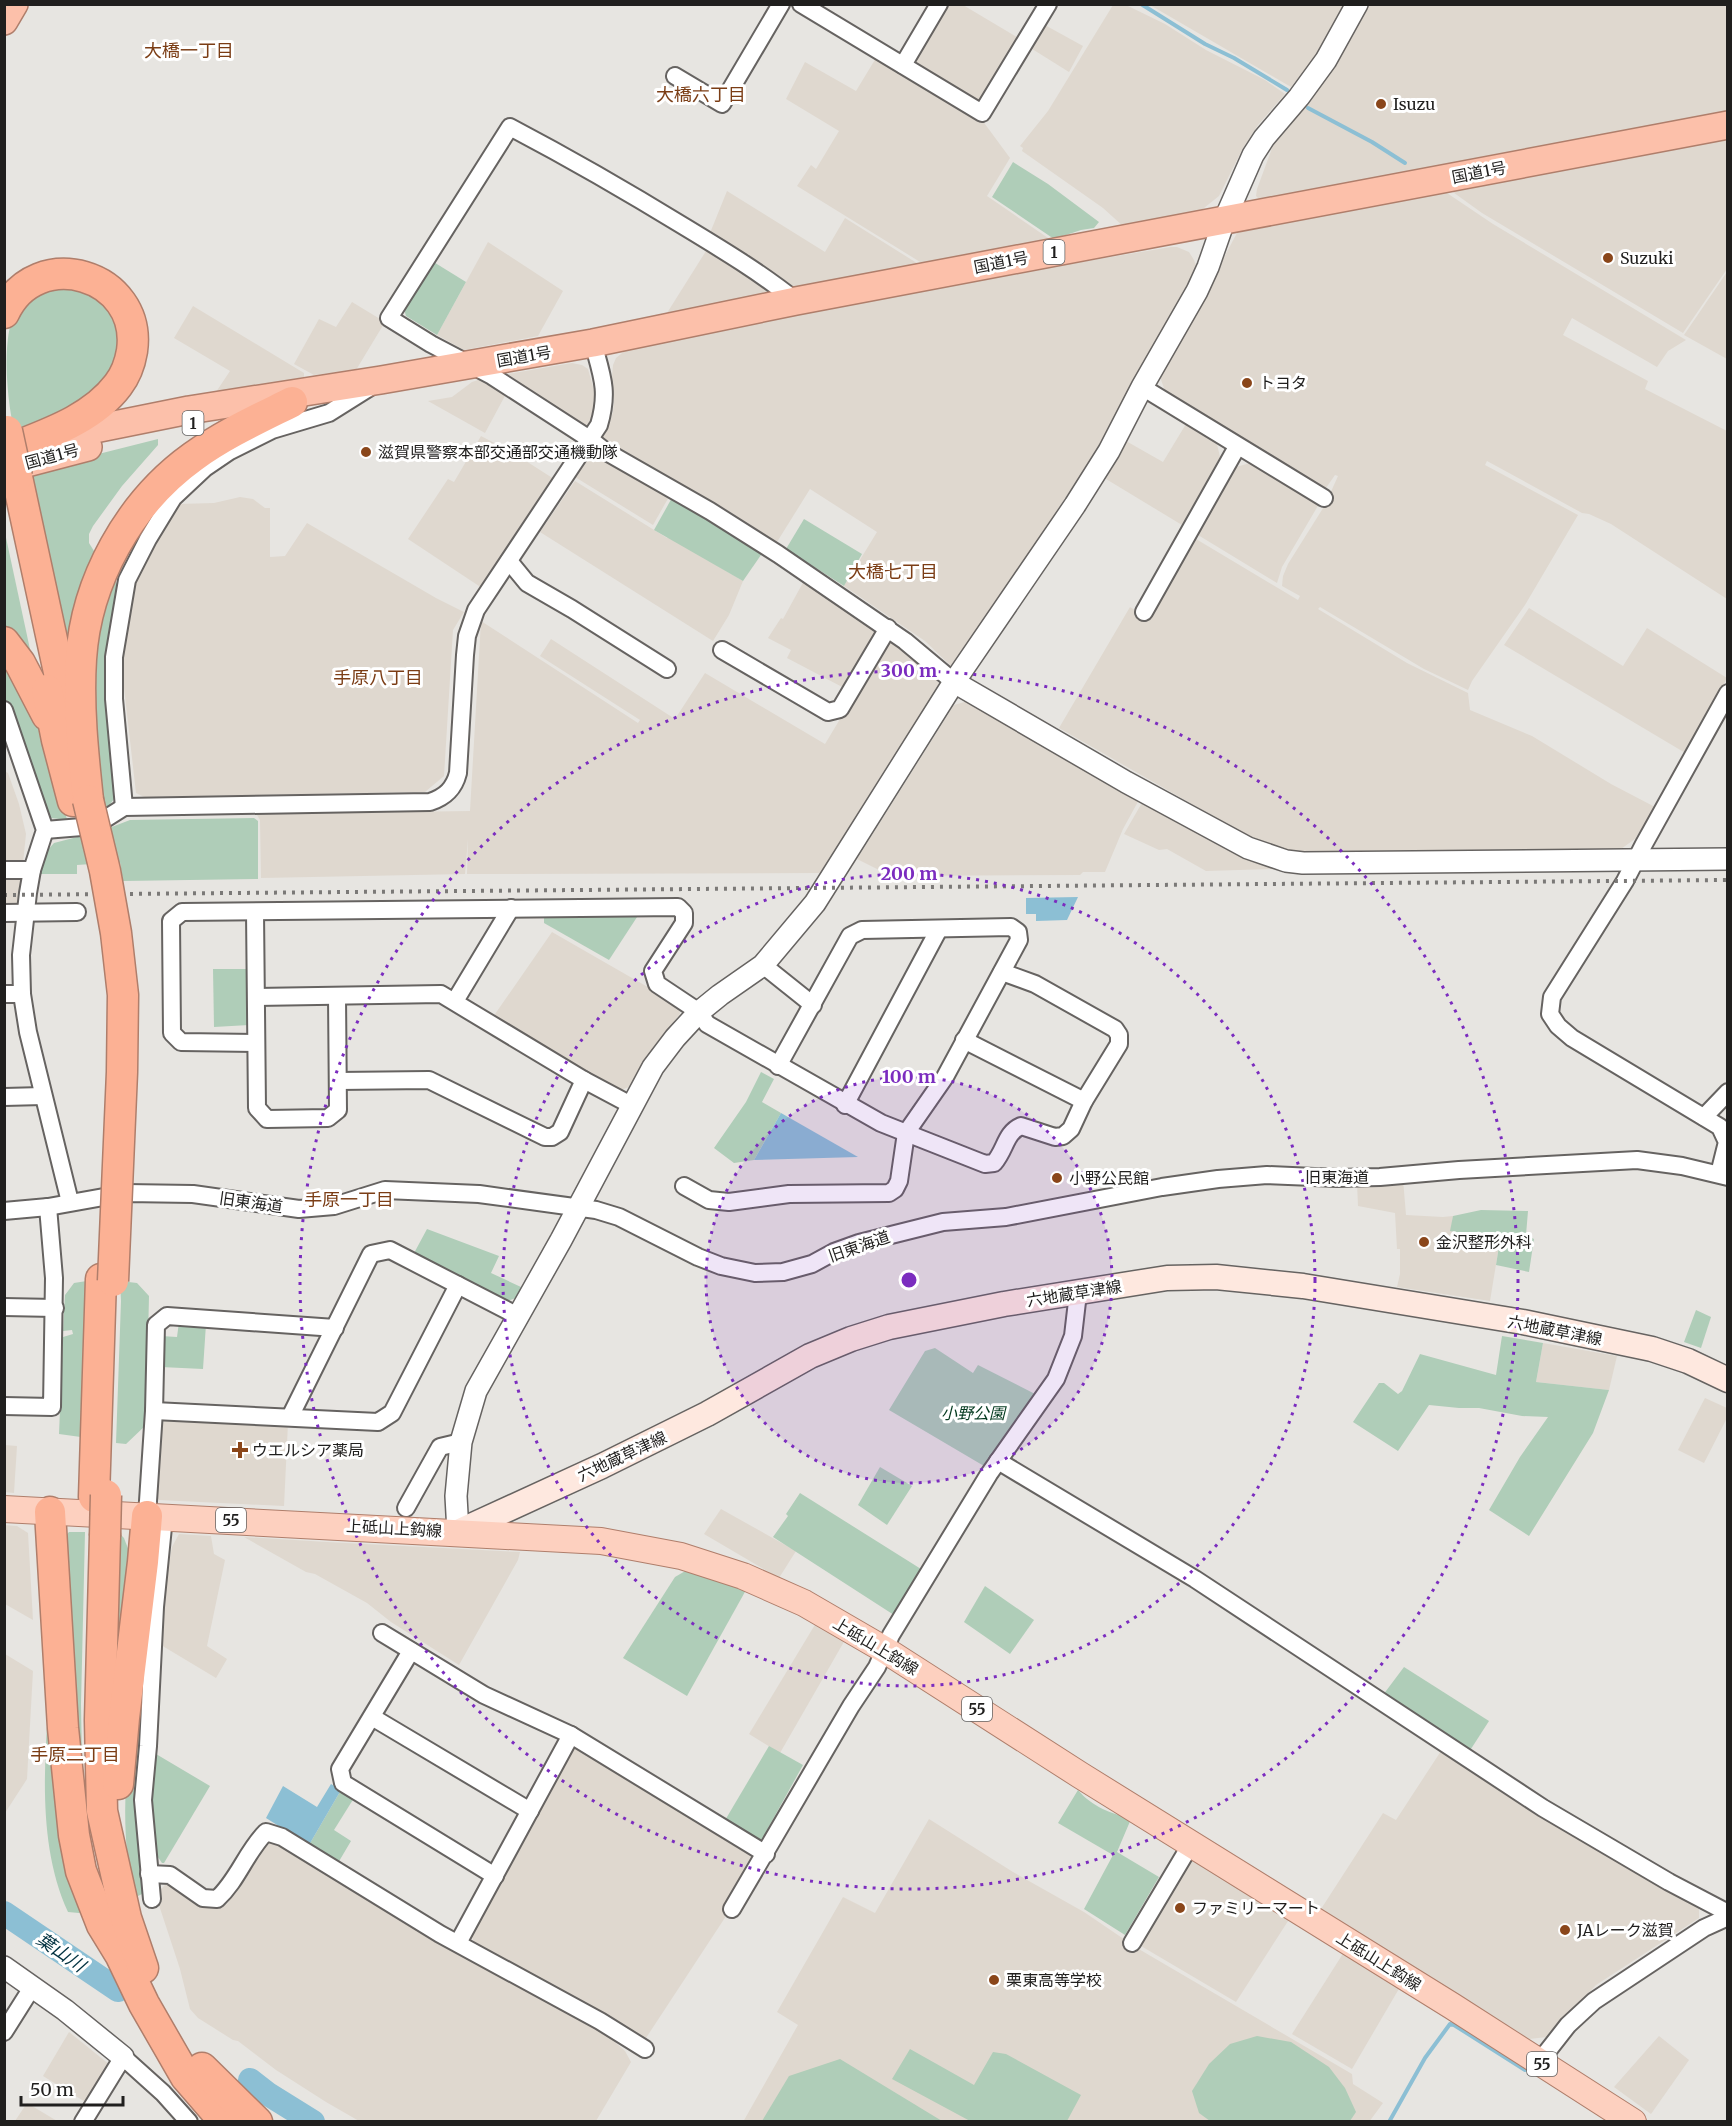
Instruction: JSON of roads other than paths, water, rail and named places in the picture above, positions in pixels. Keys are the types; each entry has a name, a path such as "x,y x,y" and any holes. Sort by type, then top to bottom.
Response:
{"highway":[{"path":"4,21 14,4"},
{"name":"国道1号","path":"8,455 81,430 168,413 381,380 593,343 796,301 1728,125"},
{"path":"4,313 16,294 30,283 45,276 78,274 108,288 126,310 132,326 133,342 127,369 119,384 108,396 76,420 8,455"},
{"name":"国道1号","path":"8,455 138,434 292,402 381,380"},
{"path":"80,800 81,658 85,626 93,597 107,562 130,522 148,498 169,477 219,440 292,402"},
{"path":"8,455 57,740"},
{"path":"8,455 80,800"},
{"path":"4,642 34,687 80,800 108,892 116,933 123,995 122,1072 107,1280 100,1496 102,1811 126,1918 143,1970 170,2024 198,2064 257,2121"},
{"path":"50,1512 63,1728 74,1835 81,1871 102,1925 186,2077 225,2121"},
{"path":"116,1877 118,1778 142,1574 156,1516"},
{"path":"99,1536 87,1722 91,1808 99,1871 121,1956"}],"main road":[{"name":"六地蔵草津線","path":"458,1532 613,1461 707,1414 810,1356 851,1340 900,1324 1004,1304 1167,1278 1216,1277 1303,1286 1523,1322 1652,1349 1688,1361 1728,1380"},
{"name":"上砥山上鈎線","path":"4,1509 601,1540 681,1556 743,1576 804,1603 885,1650 1633,2121"}],"street":[{"path":"675,76 722,104 781,4"},
{"path":"801,4 827,11 903,65 982,113 1048,4"},
{"path":"903,65 939,4"},
{"path":"458,1532 456,1496 460,1442 476,1391 579,1208 653,1067 699,1012 763,965 815,903 954,682 1109,452 1142,387 1197,291 1253,155 1326,60 1357,4"},
{"path":"796,301 759,274 655,209 510,127 388,318 492,376 605,451 710,511 768,548 888,628 954,682 1126,782 1248,848 1286,861 1303,863 1728,859"},
{"path":"45,830 94,826 124,807 430,802 440,799 449,792 456,783 458,773 467,636 476,610 599,425 605,404 605,389 593,343"},
{"path":"124,807 114,699 114,657 127,580 148,539 173,498 213,462 272,430 329,413 381,380"},
{"path":"1142,387 1324,498"},
{"path":"1144,612 1237,447"},
{"path":"509,561 527,583 667,669"},
{"path":"722,650 828,712 840,709 888,628"},
{"path":"1723,1175 1727,1142 1720,1127 1572,1038 1558,1026 1550,1014 1552,997 1625,882 1728,693"},
{"path":"4,710 45,830 32,870 25,913 21,955 22,994 28,1032 70,1202"},
{"path":"4,761 22,762"},
{"path":"4,870 32,870"},
{"path":"256,1043 181,1042 172,1033 171,921 182,912 678,907 684,913 684,923 653,971 657,984 699,1012 707,1024 846,1105 881,1123 985,1164 994,1162 1000,1156 1012,1130 1021,1126 1055,1137 1063,1136 1071,1129 1084,1101 1119,1044 1119,1035 1115,1029 1035,984 1002,972"},
{"path":"455,1001 511,908"},
{"path":"4,913 77,912"},
{"path":"255,912 257,1108 267,1119 328,1118 338,1110 337,996"},
{"path":"684,1186 709,1200 729,1202 789,1194 889,1193 895,1190 899,1181 906,1133 945,1077 1019,940 1018,932 1011,927 862,930 850,936 778,1066"},
{"path":"846,1105 939,929"},
{"path":"763,965 813,1005"},
{"path":"4,994 22,994"},
{"path":"256,997 441,994 584,1080 632,1105"},
{"path":"964,1040 1084,1101"},
{"path":"338,1081 429,1080 545,1137 552,1137 560,1132 584,1080"},
{"path":"1704,1117 1728,1092"},
{"path":"4,1097 43,1096"},
{"name":"旧東海道","path":"4,1211 48,1207 126,1193 193,1194 299,1209 334,1206 385,1190 479,1194 596,1210 619,1217 698,1257 721,1266 755,1273 783,1272 812,1264 834,1252 859,1243 943,1222 1006,1217 1162,1187 1218,1179 1267,1175 1327,1178 1380,1177 1637,1160 1682,1166 1723,1175"},
{"path":"4,1406 52,1407 55,1308 48,1207"},
{"path":"290,1417 371,1254 390,1250 518,1316"},
{"path":"154,1411 378,1422 392,1413 458,1285"},
{"path":"732,1909 766,1854 800,1791 877,1667 891,1635 998,1461 1056,1379 1073,1336 1078,1293"},
{"path":"4,1308 55,1308"},
{"path":"152,1899 143,1800 155,1607 156,1325 167,1316 335,1328"},
{"path":"406,1508 440,1447 460,1442"},
{"path":"998,1461 1195,1579 1543,1808 1728,1915"},
{"path":"382,1633 484,1695 571,1735 766,1854"},
{"path":"411,1651 340,1769 343,1783 495,1876"},
{"path":"372,1717 530,1811"},
{"path":"458,1943 571,1735"},
{"path":"149,1874 170,1875 203,1898 217,1899 227,1890 266,1832 282,1837 440,1934 645,2049"},
{"path":"1132,1943 1191,1844"},
{"path":"1539,2062 1568,2025 1594,2001 1704,1928 1728,1915"},
{"path":"4,1967 33,1986 123,2057 163,2093 189,2121"},
{"path":"4,2032 33,1986"},
{"path":"83,2121 123,2057"}],"water":[{"path":"1078,897 1067,920 1036,921 1036,914 1026,914 1026,898"},
{"path":"781,1113 858,1157 754,1160"},
{"path":"331,1784 341,1790 309,1845 266,1818 283,1786 317,1807"}],"waterway":[{"path":"1141,4 1205,44 1234,58 1287,90"},
{"path":"1308,108 1372,142 1405,163"},
{"name":"葉山川","path":"4,1913 118,1990"},
{"path":"1389,2122 1425,2058 1450,2024 1525,2070"},
{"name":"葉山川","path":"250,2080 313,2122"}],"railway":[{"path":"4,895 1728,880"}],"place":[{"name":"Isuzu","path":"1381,104"},
{"name":"Suzuki","path":"1608,258"},
{"name":"トヨタ","path":"1247,383"},
{"name":"滋賀県警察本部交通部交通機動隊","path":"366,452"},
{"name":"小野公民館","path":"1057,1178"},
{"name":"金沢整形外科","path":"1424,1242"},
{"name":"ウエルシア薬局","path":"240,1450"},
{"name":"ファミリーマート","path":"1180,1908"},
{"name":"JAレーク滋賀","path":"1565,1930"},
{"name":"栗東高等学校","path":"994,1980"}],"district":[{"name":"大橋一丁目","path":"189,50"},
{"name":"大橋六丁目","path":"701,94"},
{"name":"大橋七丁目","path":"893,571"},
{"name":"手原八丁目","path":"378,677"},
{"name":"手原一丁目","path":"349,1199"},
{"name":"手原二丁目","path":"75,1754"}],"park label":[{"name":"小野公園","path":"973,1413"}]}
